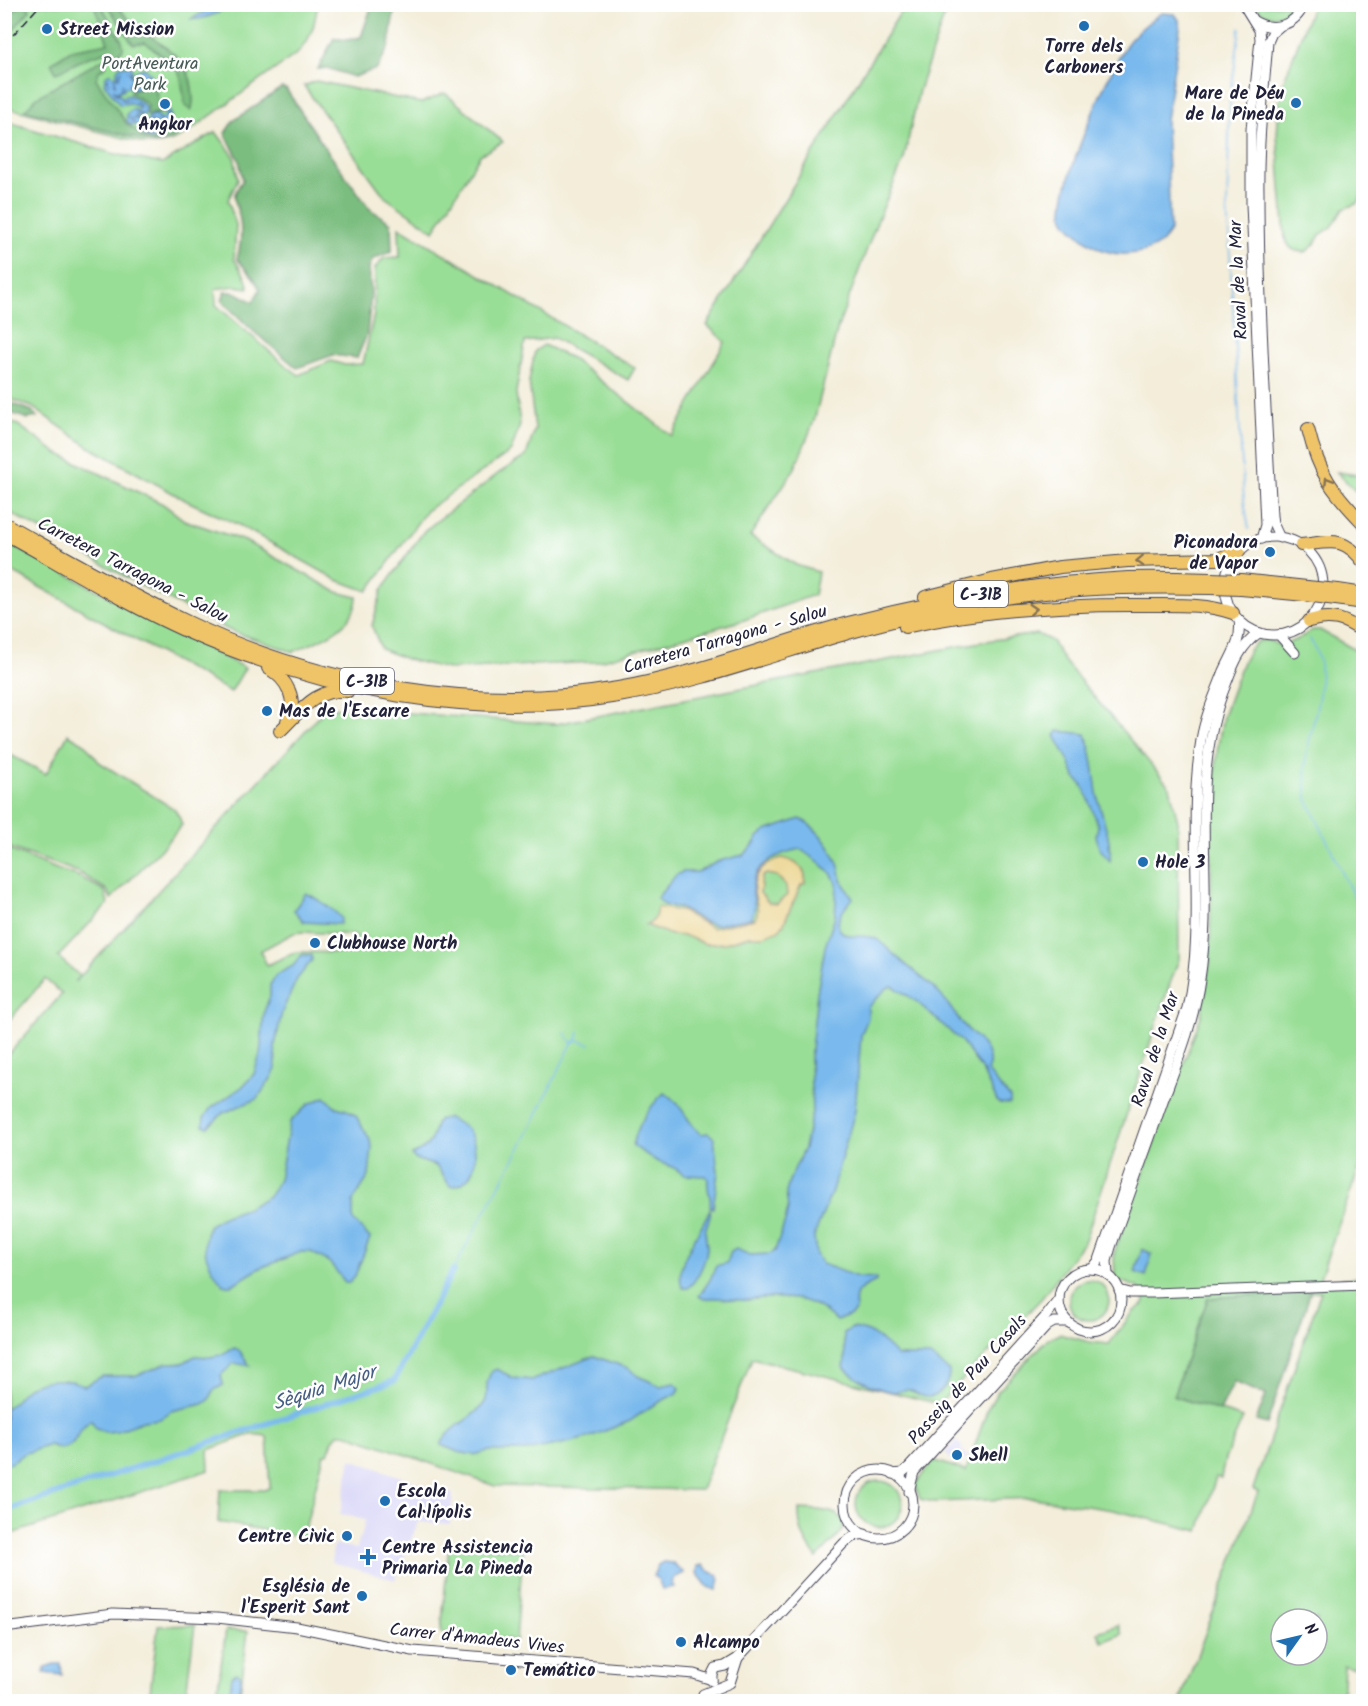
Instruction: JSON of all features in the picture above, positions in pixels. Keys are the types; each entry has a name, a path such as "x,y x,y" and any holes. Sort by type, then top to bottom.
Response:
{"highway":[{"path":"1308,429 1318,465 1326,481 1364,524"},
{"name":"Carretera Tarragona - Salou","path":"4,523 189,623 291,663 372,682 450,694 499,696 567,694 617,688 764,654"},
{"name":"Carretera Tarragona - Salou","path":"4,533 184,630 240,654 313,678 449,703 498,705 567,703 618,696 690,681 846,624 924,604 994,591 1131,578 1337,594"},
{"path":"1301,545 1341,542 1356,553 1364,563"},
{"path":"764,654 844,620 992,580 1060,567 1128,561 1217,559 1239,551"},
{"name":"C-31B","path":"1337,594 1364,594"},
{"name":"C-31B","path":"1337,594 1364,603"},
{"path":"764,654 920,623 1012,611 1110,604 1209,606 1236,616"},
{"path":"1309,621 1325,616 1335,616 1364,634"},
{"path":"240,654 277,673 285,682 291,699 291,711 280,731 308,703 327,692 340,690 392,698 410,697"}],"street":[{"name":"Raval de la Mar","path":"1243,4 1259,30 1260,39 1251,129 1251,204 1265,525 1261,539"},
{"name":"Raval de la Mar","path":"1280,538 1273,523 1271,494 1259,191 1260,128 1268,42 1272,33 1279,27 1293,21 1304,4"},
{"path":"1254,21 1266,26 1279,27"},
{"path":"1280,538 1301,545 1314,559 1322,581 1319,604 1309,621 1297,630 1280,635 1259,633 1236,616 1226,595 1225,581 1229,567 1239,551 1261,539 1280,538"},
{"name":"Raval de la Mar","path":"1092,1269 1099,1260 1182,1027 1194,980 1198,924 1195,807 1197,767 1206,719 1239,640 1236,616"},
{"path":"1280,635 1295,653 1297,630"},
{"name":"Raval de la Mar","path":"1108,1275 1107,1261 1111,1247 1187,1034 1197,996 1204,939 1204,779 1213,722 1220,698 1242,650 1259,633"},
{"path":"1120,1308 1119,1290 1108,1275 1092,1269 1079,1270 1069,1276 1062,1286 1059,1299 1061,1311 1068,1322 1079,1329 1096,1330 1111,1322 1120,1308 1131,1299 1144,1293"},
{"path":"1119,1290 1144,1293 1364,1285"},
{"name":"Passeig de Pau Casals","path":"893,1474 902,1473 909,1467 1059,1299"},
{"name":"Passeig de Pau Casals","path":"909,1492 914,1472 1047,1326 1054,1322 1068,1322"},
{"path":"702,1695 718,1666 725,1666 738,1658 843,1543 852,1537 865,1534 884,1537 902,1529 912,1510 912,1498 906,1485 893,1474 882,1470 871,1471 860,1476 852,1483 845,1501 847,1516 851,1523 865,1534"},
{"path":"843,1543 851,1523"},
{"name":"Carrer d'Amadeus Vives","path":"4,1628 113,1614 217,1618 297,1627 392,1648 421,1652 710,1678"},
{"path":"710,1678 726,1686 730,1683 738,1658"},
{"path":"725,1666 732,1675"},
{"path":"702,1695 710,1678"}],"shaded area":[{"name":"Shell","path":"956,1441 968,1456 960,1465 954,1460 955,1458 951,1460 945,1453"},
{"name":"Escola Cal·lípolis","path":"351,1459 453,1494 450,1524 418,1522 395,1580 331,1562 334,1544 357,1549 365,1520 340,1514"}],"green space":[{"path":"1313,4 1346,5 1363,10 1363,187 1360,200 1343,209 1332,227 1320,235 1306,252 1302,252 1290,247 1285,238 1277,135 1280,91"},
{"name":"PortAventura Park","path":"4,5 318,5 313,28 299,52 184,135 169,142 155,144 143,143 5,107"},
{"path":"7,5 14,5 15,10 21,5 27,5 30,10 5,39 5,16"},
{"path":"94,5 101,5 122,41 123,49 116,56 109,51 86,58 56,73 51,63 71,50 108,43"},
{"path":"107,5 117,5 136,25 172,52 181,62 192,88 191,111 185,105 181,78 173,61 166,59 145,42 133,44"},
{"path":"372,5 395,5 389,46 377,69 354,77 327,68 318,69 334,38 347,40 361,37"},
{"path":"905,5 948,5 919,90 904,159 877,222 838,327 814,421 795,468 750,536 796,565 818,572 814,595 744,620 596,662 448,669 406,659 381,649 372,626 382,590 424,531 499,473 526,456 535,429 529,381 535,351 544,345 571,358 672,436 725,342 707,325"},
{"path":"1255,5 1292,5 1288,10 1274,16 1264,13"},
{"path":"103,59 106,66 99,71 96,79 127,124 144,138 153,139 158,136 159,127 177,132 174,137 157,143 25,110 37,97"},
{"path":"316,81 421,103 445,93 503,142 480,155 434,231 385,197 304,86"},
{"path":"144,86 155,88 161,113 147,115 148,105 130,91"},
{"path":"281,88 286,89 370,209 391,223 392,251 373,259 369,267 371,293 367,334 357,358 333,355 297,368 222,301 225,291 237,293 253,302 260,289 237,259 241,230 235,196 243,180 239,160 225,133 233,121"},
{"path":"5,121 111,153 162,164 216,132 234,156 238,179 228,200 236,225 234,259 245,276 249,288 235,286 215,289 216,305 299,375 331,361 345,365 363,364 374,314 375,268 384,258 400,257 399,227 635,368 628,380 554,338 525,342 516,392 520,425 511,451 426,511 368,591 337,580 241,526 187,501 88,446 32,407 5,397"},
{"path":"5,401 32,411 37,417 28,419 5,411"},
{"path":"5,421 18,425 57,453 163,504 184,520 245,541 337,592 357,597 355,608 343,625 334,632 293,652 231,631 146,588 5,510"},
{"path":"1337,472 1363,476 1363,499"},
{"path":"4,541 245,668 231,692 5,568"},
{"path":"1312,630 1320,630 1364,655 1363,1157 1319,1280 1363,1277 1363,1669 1344,1666 1342,1701 1180,1701 1258,1492 1253,1489 1321,1291 1208,1298 1173,1396 1243,1418 1225,1459 1221,1478 1216,1477 1199,1531 1113,1510 1033,1498 935,1502 920,1499 915,1485 933,1460 966,1471 988,1408 998,1391 1048,1339 1059,1334 1109,1344 1134,1311 1145,1303 1139,1288 1115,1279 1114,1253 1201,1016 1210,961 1212,803 1223,716 1242,664 1250,649 1258,641 1268,640 1281,646"},
{"path":"1037,634 1052,641 1064,661 1170,787 1178,822 1179,959 1085,1240 1042,1298 939,1404 752,1358 701,1490 495,1486 347,1434 338,1434 328,1454 324,1454 303,1537 218,1522 220,1490 265,1490 270,1487 267,1436 251,1434 208,1450 209,1470 5,1536 5,1058 62,994 45,979 5,1025 5,848 78,876 105,891 108,904 58,957 80,976 75,982 327,707 556,724 986,641","holes":["294,933 356,935 356,953 296,952 267,965 260,951"]},
{"path":"68,734 85,744 99,762 174,809 182,825 111,899 107,890 78,872 5,846 5,752 46,774"},
{"path":"1089,1280 1103,1286 1109,1300 1103,1314 1089,1320 1075,1314 1069,1300 1075,1286"},
{"path":"1311,1291 1267,1424 1256,1421 1266,1395 1234,1382 1220,1411 1173,1396 1208,1298"},
{"path":"879,1481 895,1488 902,1504 895,1520 879,1527 863,1520 856,1504 863,1488"},
{"path":"799,1509 821,1510 837,1514 842,1518 844,1524 841,1532 817,1558 803,1535"},
{"path":"449,1544 523,1550 516,1640 441,1633"},
{"path":"195,1625 185,1701 149,1701 158,1626"},
{"path":"1118,1625 1122,1634 1102,1642 1098,1632"},
{"path":"226,1630 248,1631 239,1701 216,1702"}],"sand":[{"path":"782,858 796,863 802,869 805,878 805,883 801,885 779,930 764,936 749,936 725,943 705,944 686,936 671,935 646,925 653,920 657,907 681,911 712,928 755,919 758,908 754,891 755,879 761,870","holes":["766,874 777,876 786,886 787,895 777,904 769,903 760,893 762,877"]}],"water":[{"path":"218,5 224,5 218,13 201,19 191,19"},
{"path":"1161,13 1175,14 1180,28 1166,120 1170,231 1165,239 1148,250 1128,254 1107,251 1086,241 1071,227 1064,218 1063,204 1086,128 1110,74 1130,40"},
{"path":"120,66 130,66 132,83 135,82 136,71 144,68 151,74 151,79 159,79 164,87 150,86 146,83 145,76 142,75 137,88 125,87 123,91 117,91 121,97 130,95 144,105 146,112 144,115 133,118 146,121 149,133 151,131 148,117 155,115 163,119 165,118 164,112 170,111 170,124 163,126 154,122 157,131 156,136 151,139 144,135 141,125 131,125 127,121 127,114 132,109 137,111 139,108 130,103 120,105 104,83 106,76 110,73 117,78 117,70"},
{"path":"1058,731 1086,734 1108,835 1110,861 1099,848 1096,835 1098,826 1088,797 1075,777 1055,736"},
{"path":"800,819 815,829 828,845 838,864 841,880 853,898 841,914 838,925 840,930 852,936 870,937 880,941 934,988 982,1044 989,1057 987,1071 1010,1098 1010,1104 998,1103 982,1070 962,1042 916,1001 893,986 887,988 868,1007 868,1018 861,1035 855,1111 831,1194 814,1236 816,1255 822,1264 857,1277 876,1278 876,1281 859,1291 856,1298 856,1310 851,1315 836,1321 828,1313 803,1300 785,1298 704,1299 699,1296 716,1266 727,1263 731,1252 736,1249 750,1255 770,1254 775,1251 788,1208 786,1193 789,1181 804,1148 812,1112 810,1059 817,993 825,947 835,916 837,884 831,873 800,849 784,853 768,861 757,873 753,890 755,907 751,918 715,925 678,907 666,906 657,898 676,875 683,872 698,872 719,861 743,855 766,831"},
{"path":"306,893 338,915 341,918 340,924 304,922 294,910"},
{"path":"302,955 311,955 312,960 297,979 282,1012 275,1045 276,1069 270,1080 257,1099 223,1113 208,1127 203,1125 204,1118 210,1109 242,1087 254,1074 260,1055 264,1012 270,996 270,985 276,975 293,966"},
{"path":"664,1093 680,1107 701,1134 708,1133 714,1138 718,1172 713,1208 710,1206 708,1179 705,1176 684,1175 633,1146 644,1117"},
{"path":"325,1097 336,1107 356,1116 372,1147 369,1176 353,1201 353,1220 370,1238 355,1276 349,1282 345,1282 329,1262 311,1252 301,1252 260,1268 232,1285 223,1285 209,1264 205,1250 209,1225 269,1196 279,1180 290,1122 309,1104"},
{"path":"448,1118 468,1130 475,1156 471,1173 466,1180 459,1185 450,1186 436,1166 415,1159 412,1155 428,1145 438,1120"},
{"path":"710,1209 705,1230 707,1248 703,1264 692,1284 688,1288 683,1288 680,1279 684,1259"},
{"path":"1142,1249 1152,1254 1146,1276 1135,1272"},
{"path":"852,1328 871,1334 897,1356 930,1356 949,1371 946,1384 936,1395 927,1397 909,1390 889,1391 861,1380 844,1368 844,1333"},
{"path":"234,1348 239,1350 250,1366 234,1363 221,1375 223,1385 214,1390 209,1400 203,1404 171,1411 160,1419 143,1421 117,1431 106,1432 96,1428 91,1420 85,1424 74,1441 65,1448 50,1445 23,1454 5,1465 5,1408 32,1385 63,1380 85,1386 102,1376 134,1376 166,1363 183,1363 195,1356 211,1357 224,1354"},
{"path":"594,1356 628,1368 638,1376 660,1386 675,1383 680,1388 677,1393 630,1421 587,1438 525,1451 488,1451 474,1455 441,1445 454,1429 484,1403 492,1371 497,1369 513,1378 533,1380"},
{"path":"663,1562 673,1563 684,1573 674,1578 672,1583 674,1587 662,1589 658,1579 653,1576 658,1565"},
{"path":"703,1565 718,1575 720,1579 717,1590 708,1587 697,1573 698,1566"},
{"path":"61,1664 62,1675 44,1673 45,1667"},
{"path":"237,1673 241,1676 238,1699 231,1701 229,1699 232,1676"}],"waterway":[{"path":"1240,28 1230,101 1227,205 1244,501 1249,529"},
{"path":"1310,639 1319,658 1320,676 1318,699 1306,757 1307,799 1364,918"},
{"name":"Sèquia Major","path":"577,1040 579,1032"},
{"name":"Sèquia Major","path":"565,1033 572,1043"},
{"name":"Sèquia Major","path":"453,1270 523,1142 572,1043 577,1040 590,1044"},
{"name":"Sèquia Major","path":"4,1511 394,1381 453,1270"}],"ferry route":[{"path":"160,87 158,83 150,82 147,74 143,72 137,75 136,84 131,85 129,81 131,73 125,69 120,72 119,78 123,85 121,89 115,87 113,77 107,80 121,100 131,99 142,108 141,114 133,114 130,118 133,122 143,123 145,133 148,135 154,132 151,120 156,118 163,123 167,122 169,118 167,112"}],"railway":[{"path":"4,45 41,4"}],"place":[{"name":"Torre dels Carboners","path":"1084,26"},
{"name":"Street Mission","path":"47,29"},
{"name":"Mare de Déu de la Pineda","path":"1296,103"},
{"name":"Angkor","path":"165,104"},
{"name":"Piconadora de Vapor","path":"1270,552"},
{"name":"Mas de l'Escarre","path":"267,711"},
{"name":"Hole 3","path":"1143,862"},
{"name":"Clubhouse North","path":"315,943"},
{"name":"Shell","path":"957,1455"},
{"name":"Escola Cal·lípolis","path":"385,1501"},
{"name":"Centre Civic","path":"347,1536"},
{"name":"Centre Assistencia Primaria La Pineda","path":"368,1557"},
{"name":"Església de l'Esperit Sant","path":"362,1596"},
{"name":"Alcampo","path":"681,1642"},
{"name":"Temático","path":"511,1670"}]}
